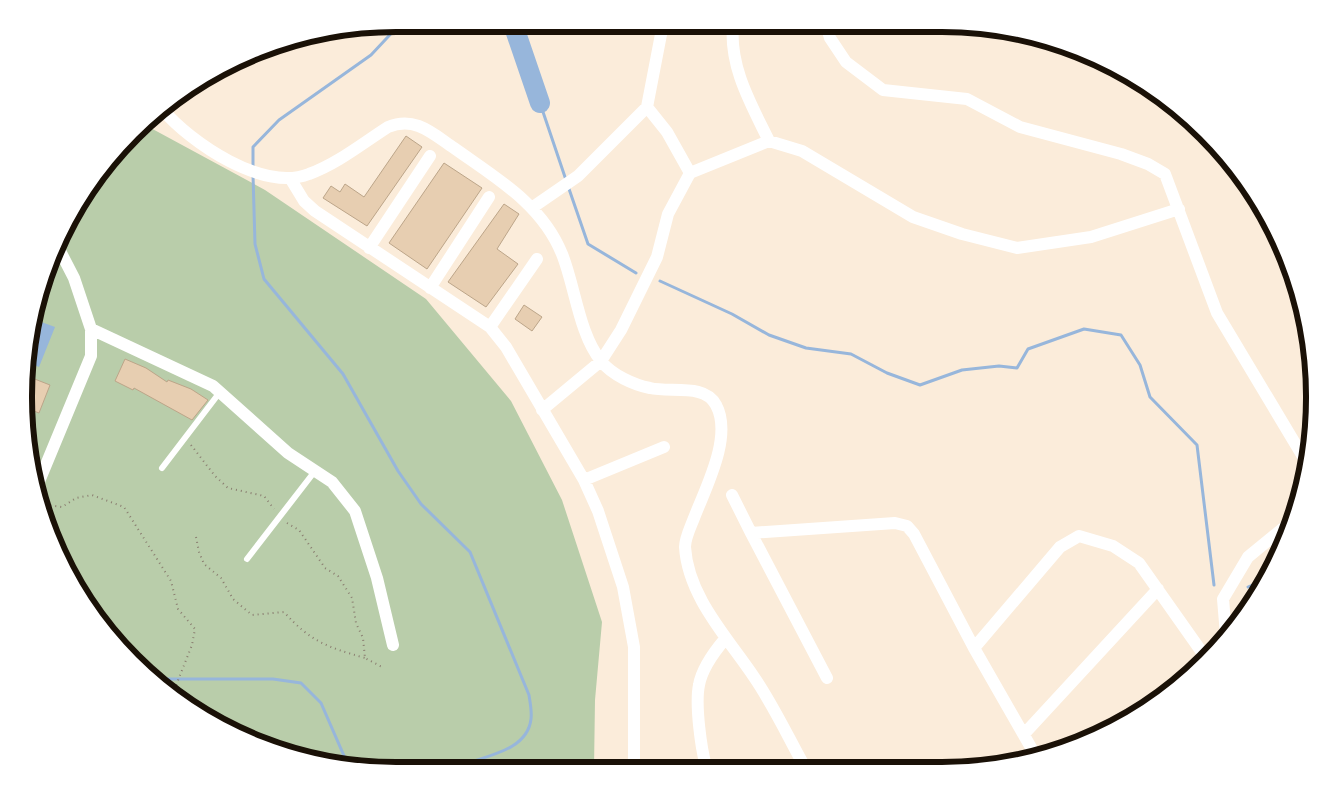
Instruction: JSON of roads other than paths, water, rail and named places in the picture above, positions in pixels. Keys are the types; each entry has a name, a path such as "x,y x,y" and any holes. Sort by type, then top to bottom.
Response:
{"street":[{"path":"533,207 578,176 647,107 661,32"},
{"path":"733,32 732,41 738,74 769,141"},
{"path":"828,32 830,38 846,62 883,90 968,99 1020,127 1121,154 1148,164 1166,174 1217,313 1301,454"},
{"path":"647,107 667,132 690,174"},
{"path":"168,114 187,135 208,150 259,172 290,178 308,175 388,127 398,123 410,122 438,137 514,190 533,207 549,229 562,254 584,324 601,361 614,373 633,383 651,389 688,390 705,395 715,402 722,422 721,443 685,546 690,568 704,605 725,639 755,678 802,762"},
{"path":"542,410 601,361 621,330 653,265 668,214 690,174 769,141 802,151 913,217 962,234 1017,248 1091,237 1179,209"},
{"path":"369,248 430,156"},
{"path":"290,178 304,201 315,211 490,327 506,348 584,480 598,511 623,587 634,647 634,762"},
{"path":"430,288 489,197"},
{"path":"42,475 91,356 91,329 74,278 62,254"},
{"path":"490,327 537,259"},
{"path":"91,329 213,386 288,453 332,482 355,511 377,578 394,645"},
{"path":"584,480 664,447"},
{"path":"732,495 827,678"},
{"path":"751,533 895,523 907,526 914,534 974,648 1033,750"},
{"path":"1225,626 1223,600 1248,557 1281,530"},
{"path":"974,648 1060,547 1079,536 1113,546 1139,563 1202,653"},
{"path":"1025,733 1158,589"},
{"path":"704,762 701,752 699,685 712,655 725,639"}],"lane":[{"path":"162,468 220,392"},
{"path":"247,559 315,471"}],"water":[{"path":"41,322 55,327 39,367 34,365"}],"waterway":[{"path":"253,169 253,147 279,120 371,55 392,32"},
{"path":"516,32 540,103"},
{"path":"540,103 566,180"},
{"path":"253,175 255,244 264,279 343,374 398,471 421,504 470,552 529,695 531,719 528,731 521,740 500,752 472,762"},
{"path":"568,186 588,244 636,273"},
{"path":"660,281 732,314 769,335 806,348 851,354 887,373 920,385 962,370 999,366 1017,368 1028,349 1084,329 1121,335 1140,365 1150,397 1197,445 1214,585"},
{"path":"1248,587 1255,584"},
{"path":"167,679 273,679 301,683 321,703 345,757"}]}
